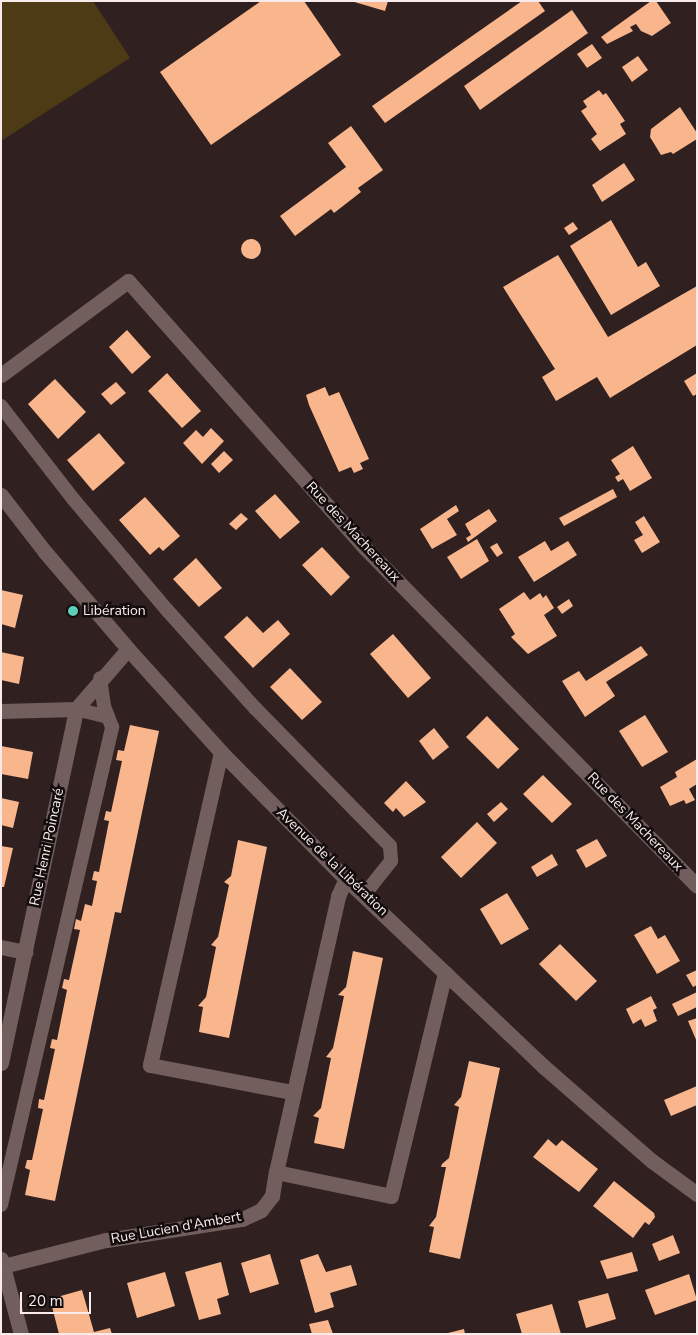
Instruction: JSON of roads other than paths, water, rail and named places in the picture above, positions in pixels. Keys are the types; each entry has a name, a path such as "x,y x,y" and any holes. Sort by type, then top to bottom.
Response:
{"street":[{"name":"Rue des Machereaux","path":"1,375 128,282 366,549 697,886"},
{"name":"Avenue de la Libération","path":"1,495 45,552 128,649 222,752 346,878 543,1066 652,1161 697,1194"},
{"name":"Rue Henri Poincaré","path":"1,1063 76,709 100,678 128,649"},
{"path":"1,712 76,709"},
{"path":"222,752 150,1065 292,1092"},
{"name":"Rue Lucien d'Ambert","path":"2,1263 106,1240 242,1219 261,1210 272,1196 292,1092 338,896 346,878"},
{"path":"1,947 25,952"},
{"path":"276,1172 391,1196 446,972"},
{"path":"2,1263 21,1334"}],"lane":[{"path":"1,406 74,500 168,610 255,708 390,846 390,861 364,895"},
{"path":"1,1205 112,727 108,717 100,678"},
{"path":"76,709 108,717"}],"place":[{"name":"Libération","path":"73,611"}]}
